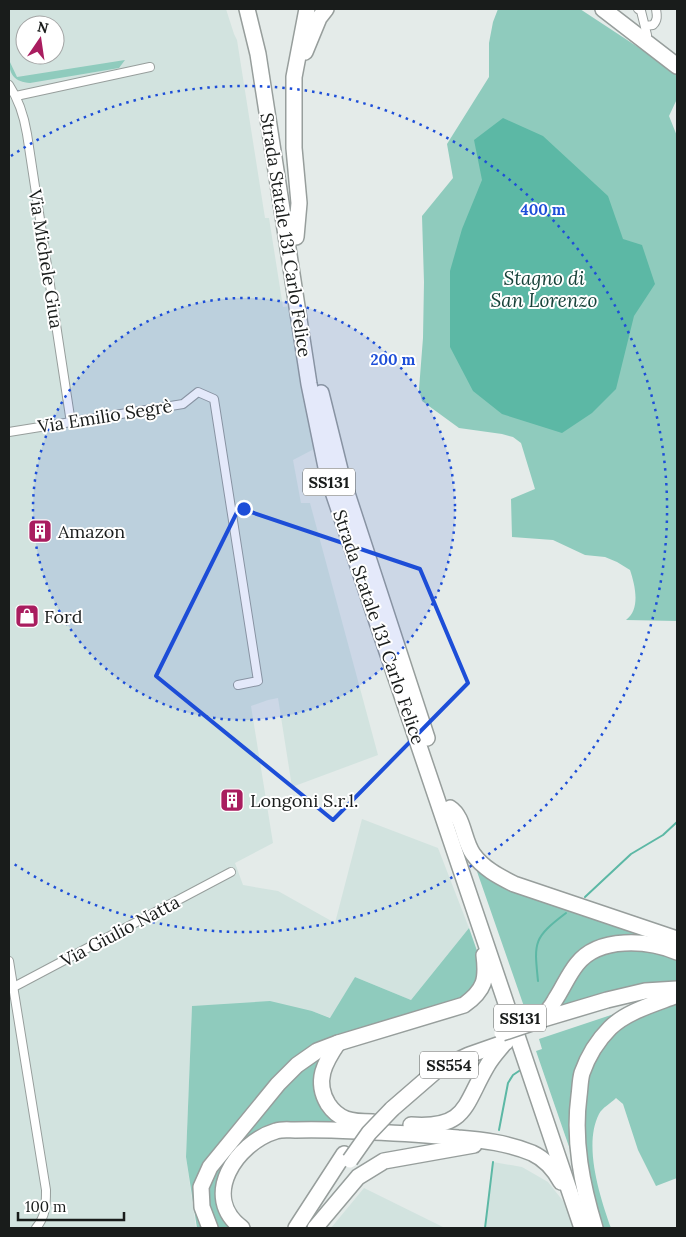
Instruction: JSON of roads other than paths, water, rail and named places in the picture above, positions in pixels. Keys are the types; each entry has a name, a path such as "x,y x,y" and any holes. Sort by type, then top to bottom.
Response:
{"highway":[{"path":"242,9 270,172 281,212"},
{"name":"Strada Statale 131 Carlo Felice","path":"247,9 258,54 309,384 328,477 582,1228"},
{"name":"Strada Statale 131 Carlo Felice","path":"258,9 271,78 322,397 342,478 590,1228"},
{"path":"296,237 299,203 294,148 294,77 307,9"},
{"path":"295,92 308,42 319,18 326,9"},
{"path":"595,9 628,29"},
{"path":"603,9 677,66"},
{"path":"612,9 646,30 677,57"},
{"path":"450,808 456,812 472,853 493,873 514,884 677,939"},
{"path":"210,1228 202,1207 201,1187 210,1167 284,1078 297,1065 317,1051 464,1005 477,996 483,985 486,972 481,928"},
{"path":"542,1024 578,962 593,950 616,944 639,944 662,947 677,952"},
{"name":"SS554","path":"296,1228 306,1222 347,1157 369,1133 388,1107 437,1070 508,1037 607,1000 645,991 676,994"},
{"path":"595,1228 584,1193 580,1161 577,1109 582,1074 594,1047 611,1027 638,1010 676,994"},
{"path":"338,1043 328,1056 322,1072 321,1084 324,1097 332,1110 344,1118 358,1121 422,1126 444,1123 463,1112 486,1066 508,1037"},
{"path":"242,1228 235,1224 225,1209 222,1189 227,1173 236,1159 253,1144 277,1130 316,1129 495,1141 532,1153 545,1161 555,1171 562,1183 577,1228"},
{"path":"315,1228 358,1177 384,1162 495,1141"},
{"path":"290,1228 306,1222"}],"street":[{"path":"638,9 641,11 646,30 656,22 656,9"},
{"path":"16,96 150,66"},
{"name":"Via Michele Giua","path":"9,85 16,96 23,115 27,134 71,422"},
{"name":"Via Emilio Segrè","path":"9,432 183,404 198,392 214,399 258,681 238,685"},
{"name":"Via Giulio Natta","path":"11,988 231,872"},
{"path":"9,961 11,988 46,1190 47,1208 36,1228"}],"water":[{"name":"Stagno di San Lorenzo","path":"503,118 543,136 608,196 623,239 642,245 655,284 634,316 616,389 592,413 562,433 502,414 473,391 450,347 450,271 462,229 482,180 474,140"}],"waterway":[{"path":"585,897 631,854 663,835 677,822"},
{"path":"538,981 536,957 538,942 547,929 566,913"},
{"path":"499,1130 508,1083 513,1075 522,1069"},
{"path":"485,1228 493,1162"}],"place":[{"name":"Amazon","path":"40,531"},
{"name":"Ford","path":"27,616"},
{"name":"Longoni S.r.l.","path":"232,800"}]}
